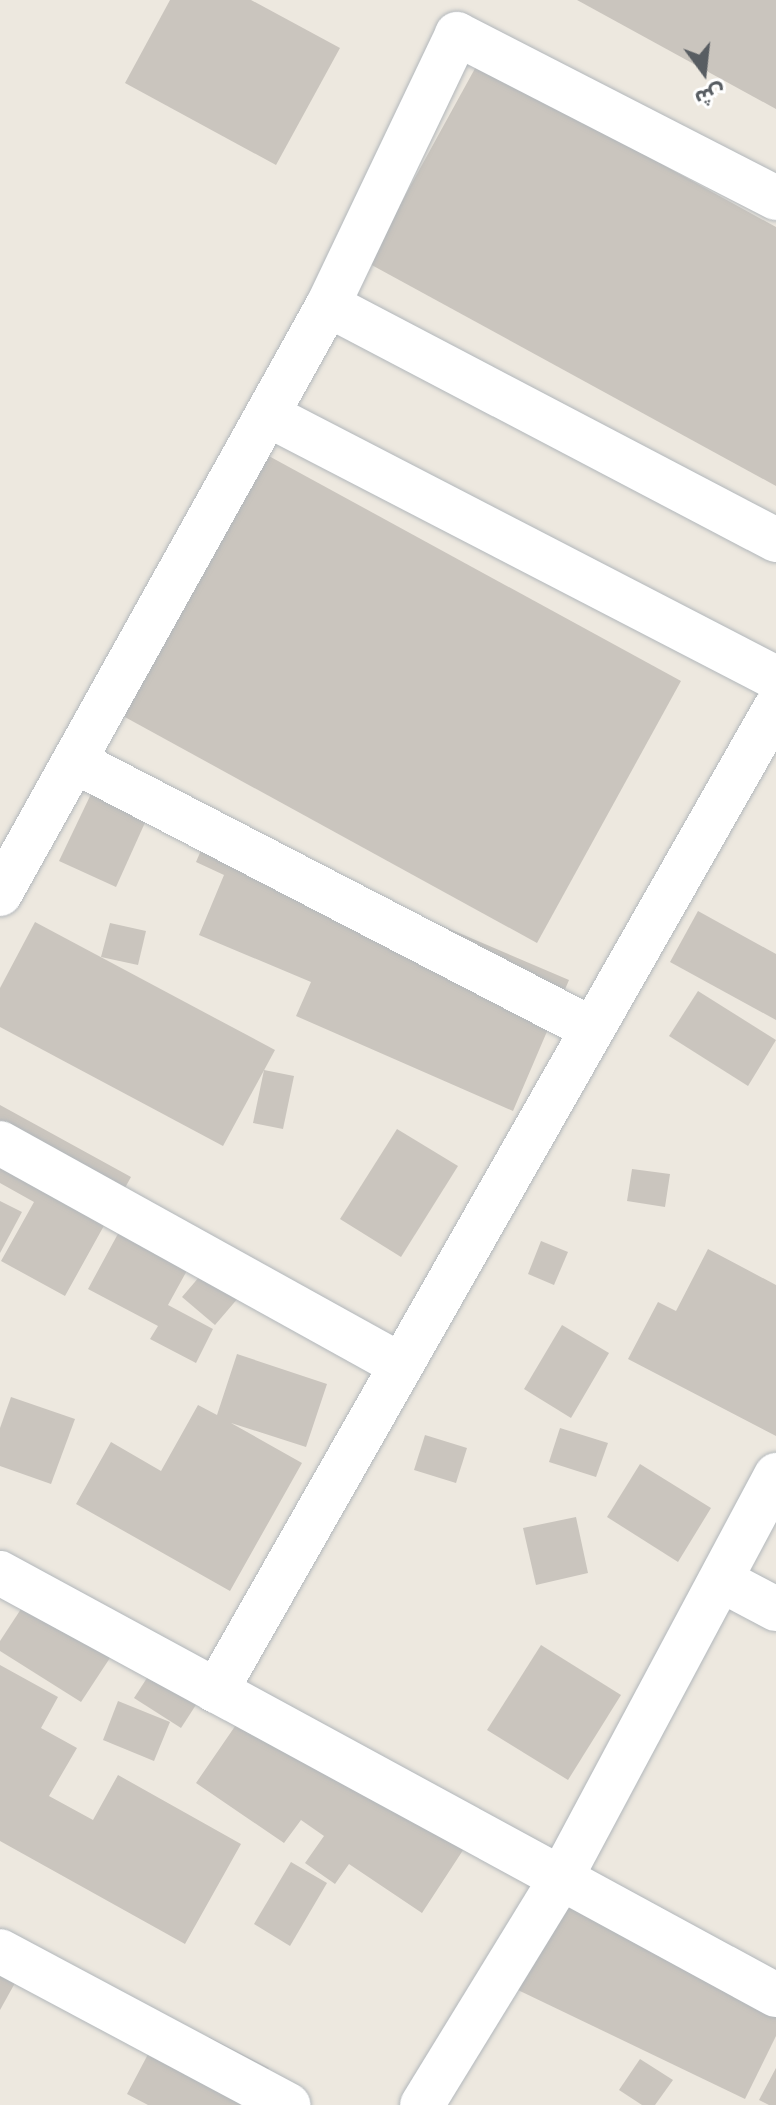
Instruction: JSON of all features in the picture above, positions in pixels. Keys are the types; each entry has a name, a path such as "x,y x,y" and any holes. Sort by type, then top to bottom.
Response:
{"street":[{"path":"0,894 328,305 457,34 776,198"},
{"path":"328,305 776,540"},
{"path":"268,415 776,678"},
{"path":"216,1691 590,1028 776,707"},
{"path":"76,762 590,1028"},
{"path":"0,1143 400,1365"},
{"path":"422,2105 561,1878 776,1475"},
{"path":"0,1573 776,1995"},
{"path":"721,1580 776,1609"},
{"path":"0,1951 288,2105"}],"building":[{"path":"170,0 251,0 340,48 276,165 125,83"},
{"path":"577,0 776,0 776,109"},
{"path":"478,63 776,227 776,486 368,263"},
{"path":"267,455 681,681 537,943 123,716"},
{"path":"102,771 157,796 116,887 59,861"},
{"path":"211,827 569,980 513,1111 296,1016 311,982 199,935 224,875 196,862"},
{"path":"698,911 776,954 776,1020 670,962"},
{"path":"35,922 275,1050 223,1146 0,1027 0,988"},
{"path":"110,923 146,931 138,965 101,957"},
{"path":"698,991 776,1040 748,1086 669,1036"},
{"path":"264,1070 294,1076 283,1129 253,1123"},
{"path":"0,1105 131,1177 65,1296 1,1261 34,1202 0,1183"},
{"path":"397,1129 458,1166 401,1257 340,1219"},
{"path":"632,1169 670,1174 665,1207 627,1201"},
{"path":"0,1201 22,1212 0,1253"},
{"path":"126,1219 195,1256 168,1305 213,1329 196,1363 150,1339 158,1326 88,1289"},
{"path":"541,1241 568,1252 554,1285 528,1274"},
{"path":"708,1249 776,1285 776,1436 628,1359 658,1302 676,1311"},
{"path":"206,1269 239,1297 215,1325 182,1297"},
{"path":"562,1325 609,1353 571,1418 524,1389"},
{"path":"237,1354 327,1384 306,1447 231,1423 302,1463 230,1591 76,1504 111,1442 161,1471 198,1405 217,1415"},
{"path":"11,1397 75,1419 51,1484 0,1466 0,1428"},
{"path":"560,1428 608,1443 596,1477 549,1462"},
{"path":"425,1435 467,1448 456,1483 414,1470"},
{"path":"640,1464 711,1508 678,1562 607,1517"},
{"path":"576,1517 588,1573 536,1585 523,1528"},
{"path":"42,1577 127,1632 81,1702 0,1651 0,1641"},
{"path":"169,1644 216,1674 181,1728 134,1698"},
{"path":"541,1645 621,1695 568,1780 487,1730"},
{"path":"0,1665 58,1697 41,1728 77,1748 49,1796 93,1820 118,1775 241,1844 185,1944 0,1841"},
{"path":"260,1690 469,1841 422,1913 349,1864 335,1884 305,1863 324,1836 301,1820 284,1843 196,1783"},
{"path":"118,1701 170,1722 154,1761 103,1740"},
{"path":"291,1862 327,1883 290,1946 254,1924"},
{"path":"544,1872 776,1983 776,2036 745,2099 493,1978"},
{"path":"0,1928 35,1947 0,2010"},
{"path":"209,2037 269,2068 250,2105 148,2105 127,2094 155,2041 196,2062"},
{"path":"640,2059 673,2080 655,2105 642,2105 619,2090"},
{"path":"776,2068 776,2105 769,2105 759,2100"}]}
